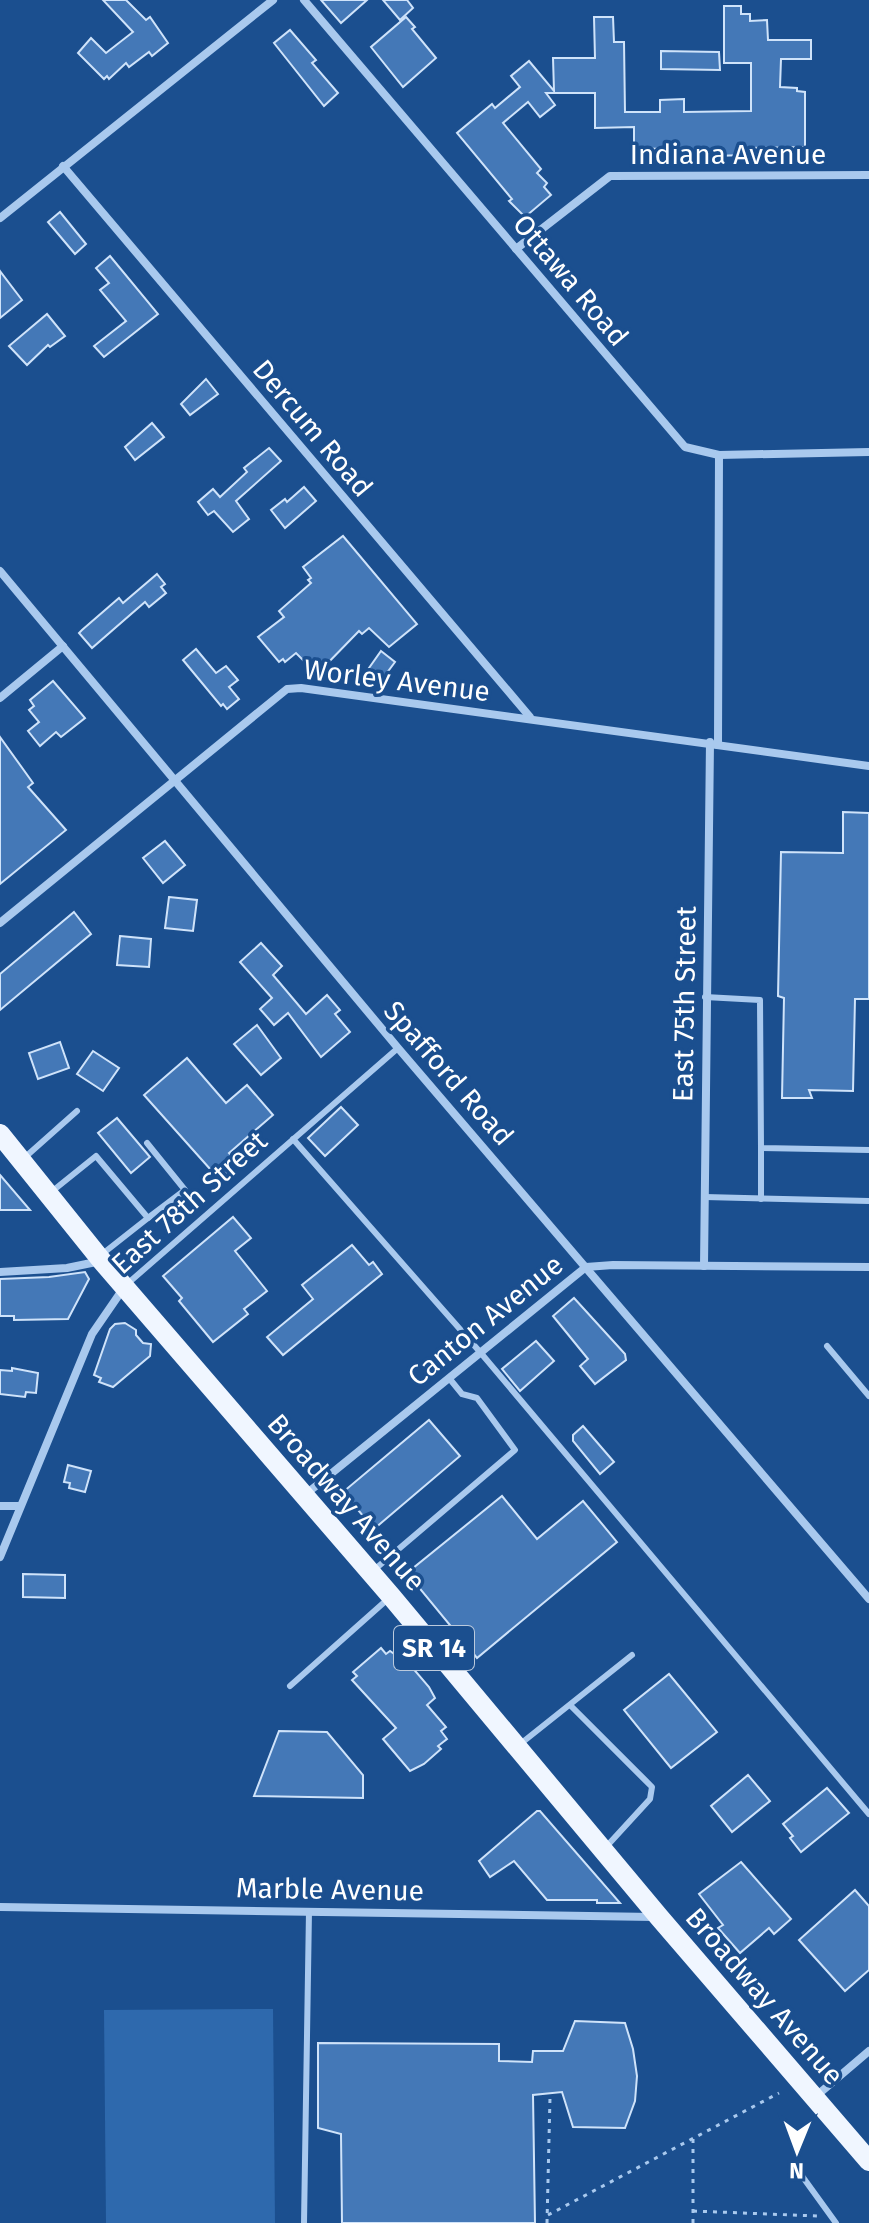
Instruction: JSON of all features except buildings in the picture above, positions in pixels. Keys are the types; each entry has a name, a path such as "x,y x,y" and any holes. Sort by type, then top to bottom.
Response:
{"main road":[{"name":"Broadway Avenue","path":"0,1134 13,1157 49,1194 100,1259 391,1596 659,1917 869,2161"}],"street":[{"path":"0,218 273,0"},
{"name":"Ottawa Road","path":"304,0 685,447 719,455 869,452"},
{"name":"Dercum Road","path":"63,166 530,718"},
{"name":"Indiana Avenue","path":"516,249 610,176 869,175"},
{"name":"East 75th Street","path":"704,1266 705,997 714,744 719,455"},
{"name":"Spafford Road","path":"0,571 398,1048 869,1599"},
{"path":"0,698 63,646"},
{"name":"Worley Avenue","path":"0,923 287,689 301,688 530,718 869,766"},
{"path":"0,1272 67,1268 100,1259"},
{"name":"Canton Avenue","path":"304,1495 586,1267 869,1267"},
{"name":"East 78th Street","path":"0,1557 92,1334 125,1286"},
{"path":"0,1506 19,1506"},
{"name":"Marble Avenue","path":"0,1907 659,1917"},
{"path":"815,2097 869,2051"}],"lane":[{"path":"705,997 760,1000 761,1199"},
{"name":"East 78th Street","path":"125,1286 398,1048"},
{"path":"13,1157 77,1111"},
{"path":"293,1139 480,1352 869,1814"},
{"path":"100,1259 185,1190 147,1143"},
{"path":"761,1148 869,1150"},
{"path":"49,1194 96,1156 148,1218"},
{"path":"705,1197 869,1201"},
{"path":"827,1346 869,1396"},
{"path":"371,1573 515,1450 477,1398 462,1394 449,1378"},
{"path":"290,1686 391,1596"},
{"path":"517,1747 632,1655"},
{"path":"571,1706 652,1787 650,1799 603,1850"},
{"path":"304,2223 309,1910"},
{"path":"802,2176 836,2223"}],"path":[{"path":"548,2215 779,2093"},
{"path":"547,2223 550,2097"},
{"path":"693,2138 693,2223"},
{"path":"693,2211 816,2215 824,2221"}],"shaded area":[{"path":"273,2009 275,2223 106,2223 104,2010"}]}
